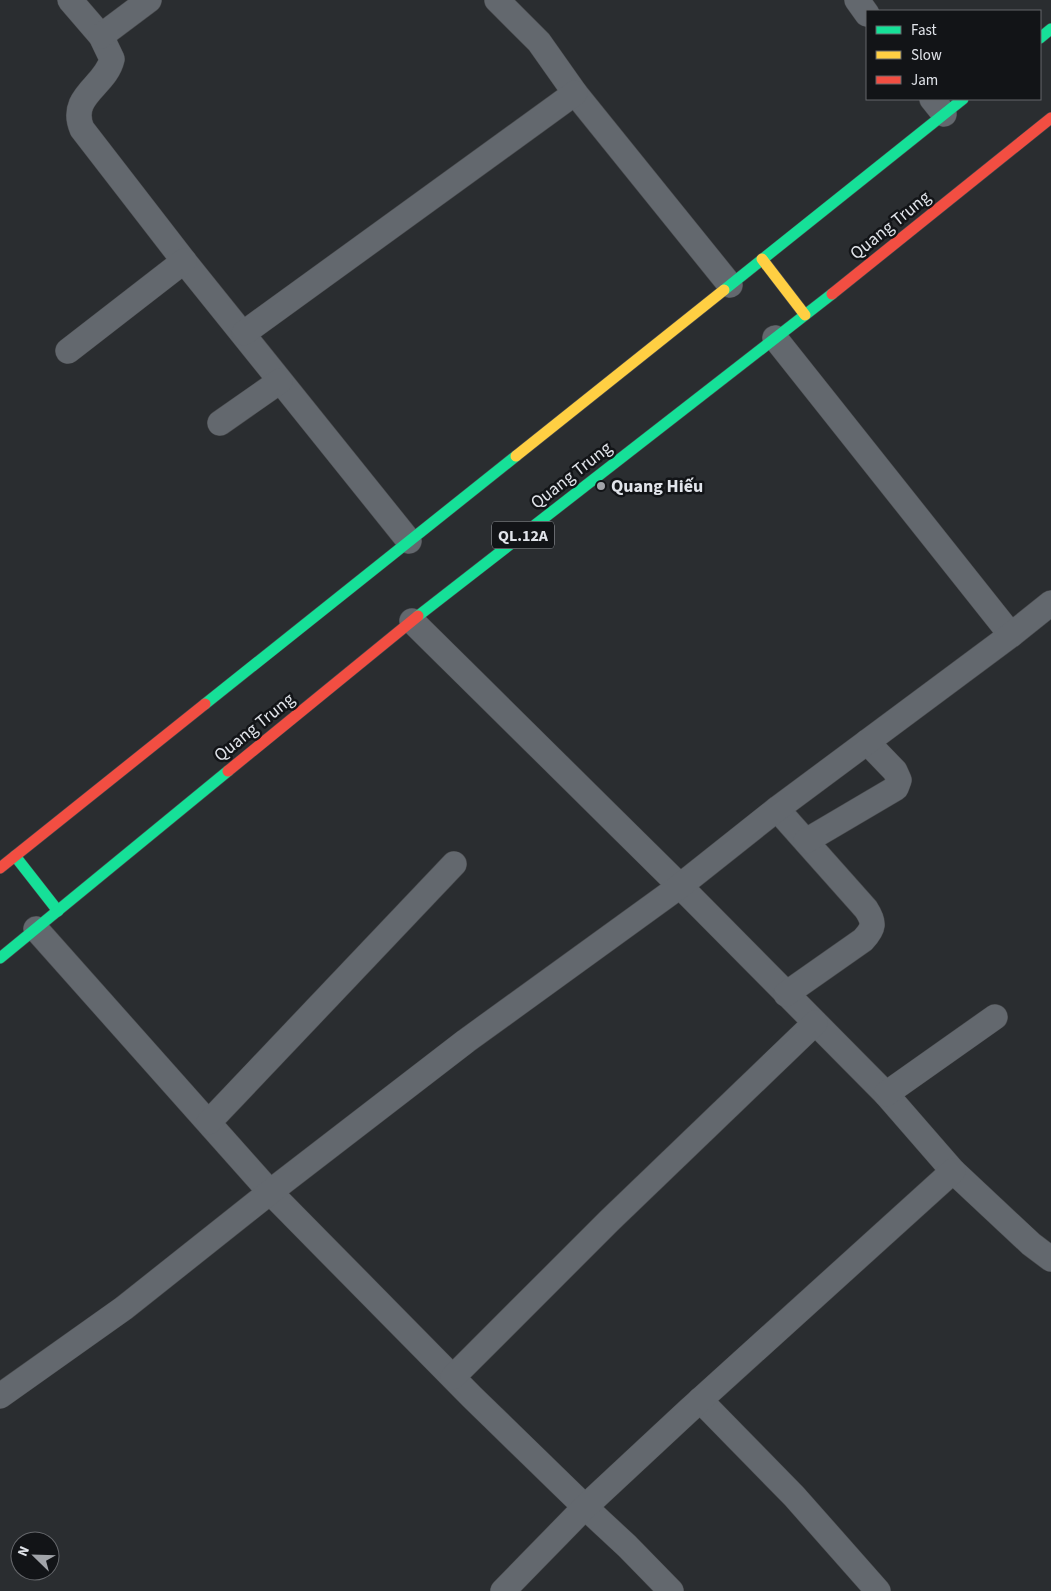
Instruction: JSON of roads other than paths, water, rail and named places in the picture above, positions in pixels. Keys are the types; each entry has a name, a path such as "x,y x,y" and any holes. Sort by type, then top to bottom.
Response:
{"highway":[{"path":"1041,37 1051,29"},
{"path":"0,868 730,285 938,106 959,100"},
{"name":"Quang Trung","path":"0,958 412,621 805,315 1051,118"},
{"path":"762,259 805,315"},
{"path":"15,856 58,911"}],"street":[{"path":"70,0 101,36 112,59 111,64 83,99 79,115 81,125 184,260 409,541"},
{"path":"101,36 149,0"},
{"path":"498,0 539,42 575,94 730,285"},
{"path":"857,0 866,13"},
{"path":"244,333 575,94"},
{"path":"68,351 184,260"},
{"path":"774,338 1011,635"},
{"path":"220,423 280,381"},
{"path":"0,1396 124,1308 270,1192 466,1042 680,886 777,809 1011,635 1051,603"},
{"path":"412,621 680,886 886,1094 953,1171 1030,1244 1051,1260"},
{"path":"806,841 896,788 899,780 895,771 867,742"},
{"path":"777,809 872,917 871,931 863,940 786,994"},
{"path":"209,1122 454,864"},
{"path":"36,929 270,1192 453,1378 585,1508 628,1546 671,1591"},
{"path":"886,1094 995,1017"},
{"path":"453,1378 609,1221 814,1023"},
{"path":"503,1591 585,1508 700,1400 953,1171"},
{"path":"700,1400 794,1496 878,1591"}],"place":[{"name":"Quang Hiếu","path":"601,486"}]}
